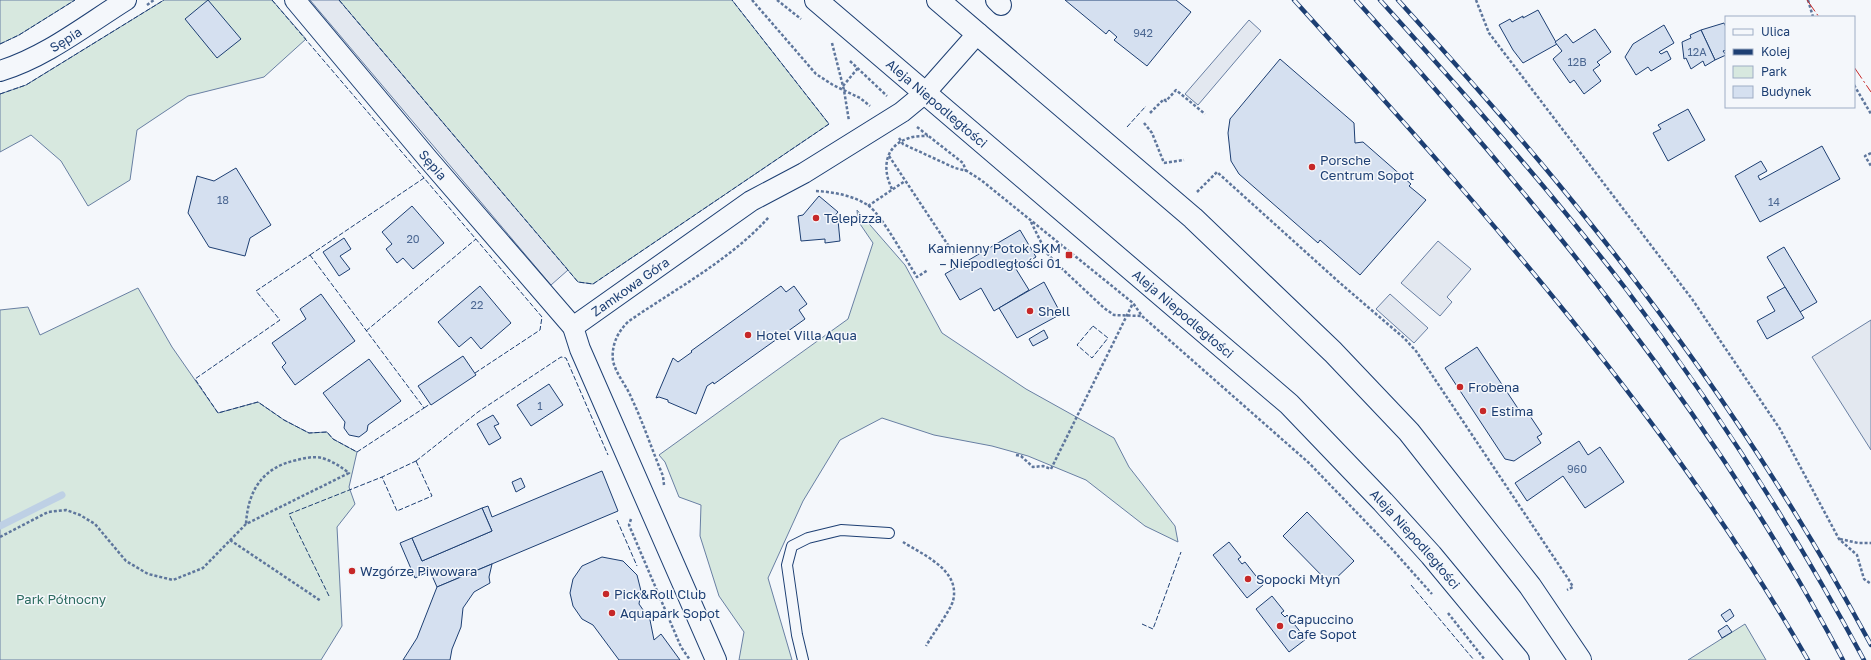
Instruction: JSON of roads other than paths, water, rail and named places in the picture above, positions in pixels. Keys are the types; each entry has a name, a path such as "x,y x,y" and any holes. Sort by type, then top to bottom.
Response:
{"main road":[{"name":"Aleja Niepodległości","path":"816,0 1289,404 1383,502 1431,555 1518,660"},
{"path":"938,0 1193,218 1274,294 1344,364 1409,432 1530,586 1580,660"}],"street":[{"name":"Sępia","path":"0,71 15,66 44,52 126,0"},
{"name":"Sępia","path":"295,0 428,160 572,327"},
{"name":"Zamkowa Góra","path":"572,327 751,201 804,173 902,112 925,93 978,34"},
{"path":"572,327 642,512 716,660"}],"lane":[{"path":"803,660 797,635 787,565 792,546 808,538 841,530 889,533"}],"waterway":[{"path":"0,526 62,495"}],"railway":[{"path":"1294,0 1434,156 1569,316 1695,483 1753,570 1808,660"},
{"path":"1356,0 1492,155 1557,234 1620,315 1680,397 1738,482 1792,569 1843,660"},
{"path":"1380,0 1537,178 1597,252 1659,333 1722,424 1781,516 1864,660"},
{"path":"1398,0 1472,82 1544,166 1629,273 1667,324 1704,375 1775,481 1871,645"}],"place":[{"name":"Porsche Centrum Sopot","path":"1312,167"},
{"name":"Telepizza","path":"816,218"},
{"name":"Kamienny Potok SKM – Niepodległości 01","path":"1069,255"},
{"name":"Shell","path":"1030,311"},
{"name":"Hotel Villa Aqua","path":"748,335"},
{"name":"Frobena","path":"1460,387"},
{"name":"Estima","path":"1483,411"},
{"name":"Wzgórze Piwowara","path":"352,571"},
{"name":"Sopocki Młyn","path":"1248,579"},
{"name":"Pick&Roll Club","path":"606,594"},
{"name":"Aquapark Sopot","path":"612,613"},
{"name":"Capuccino Cafe Sopot","path":"1280,626"}],"park label":[{"name":"Park Północny","path":"61,599"}]}
